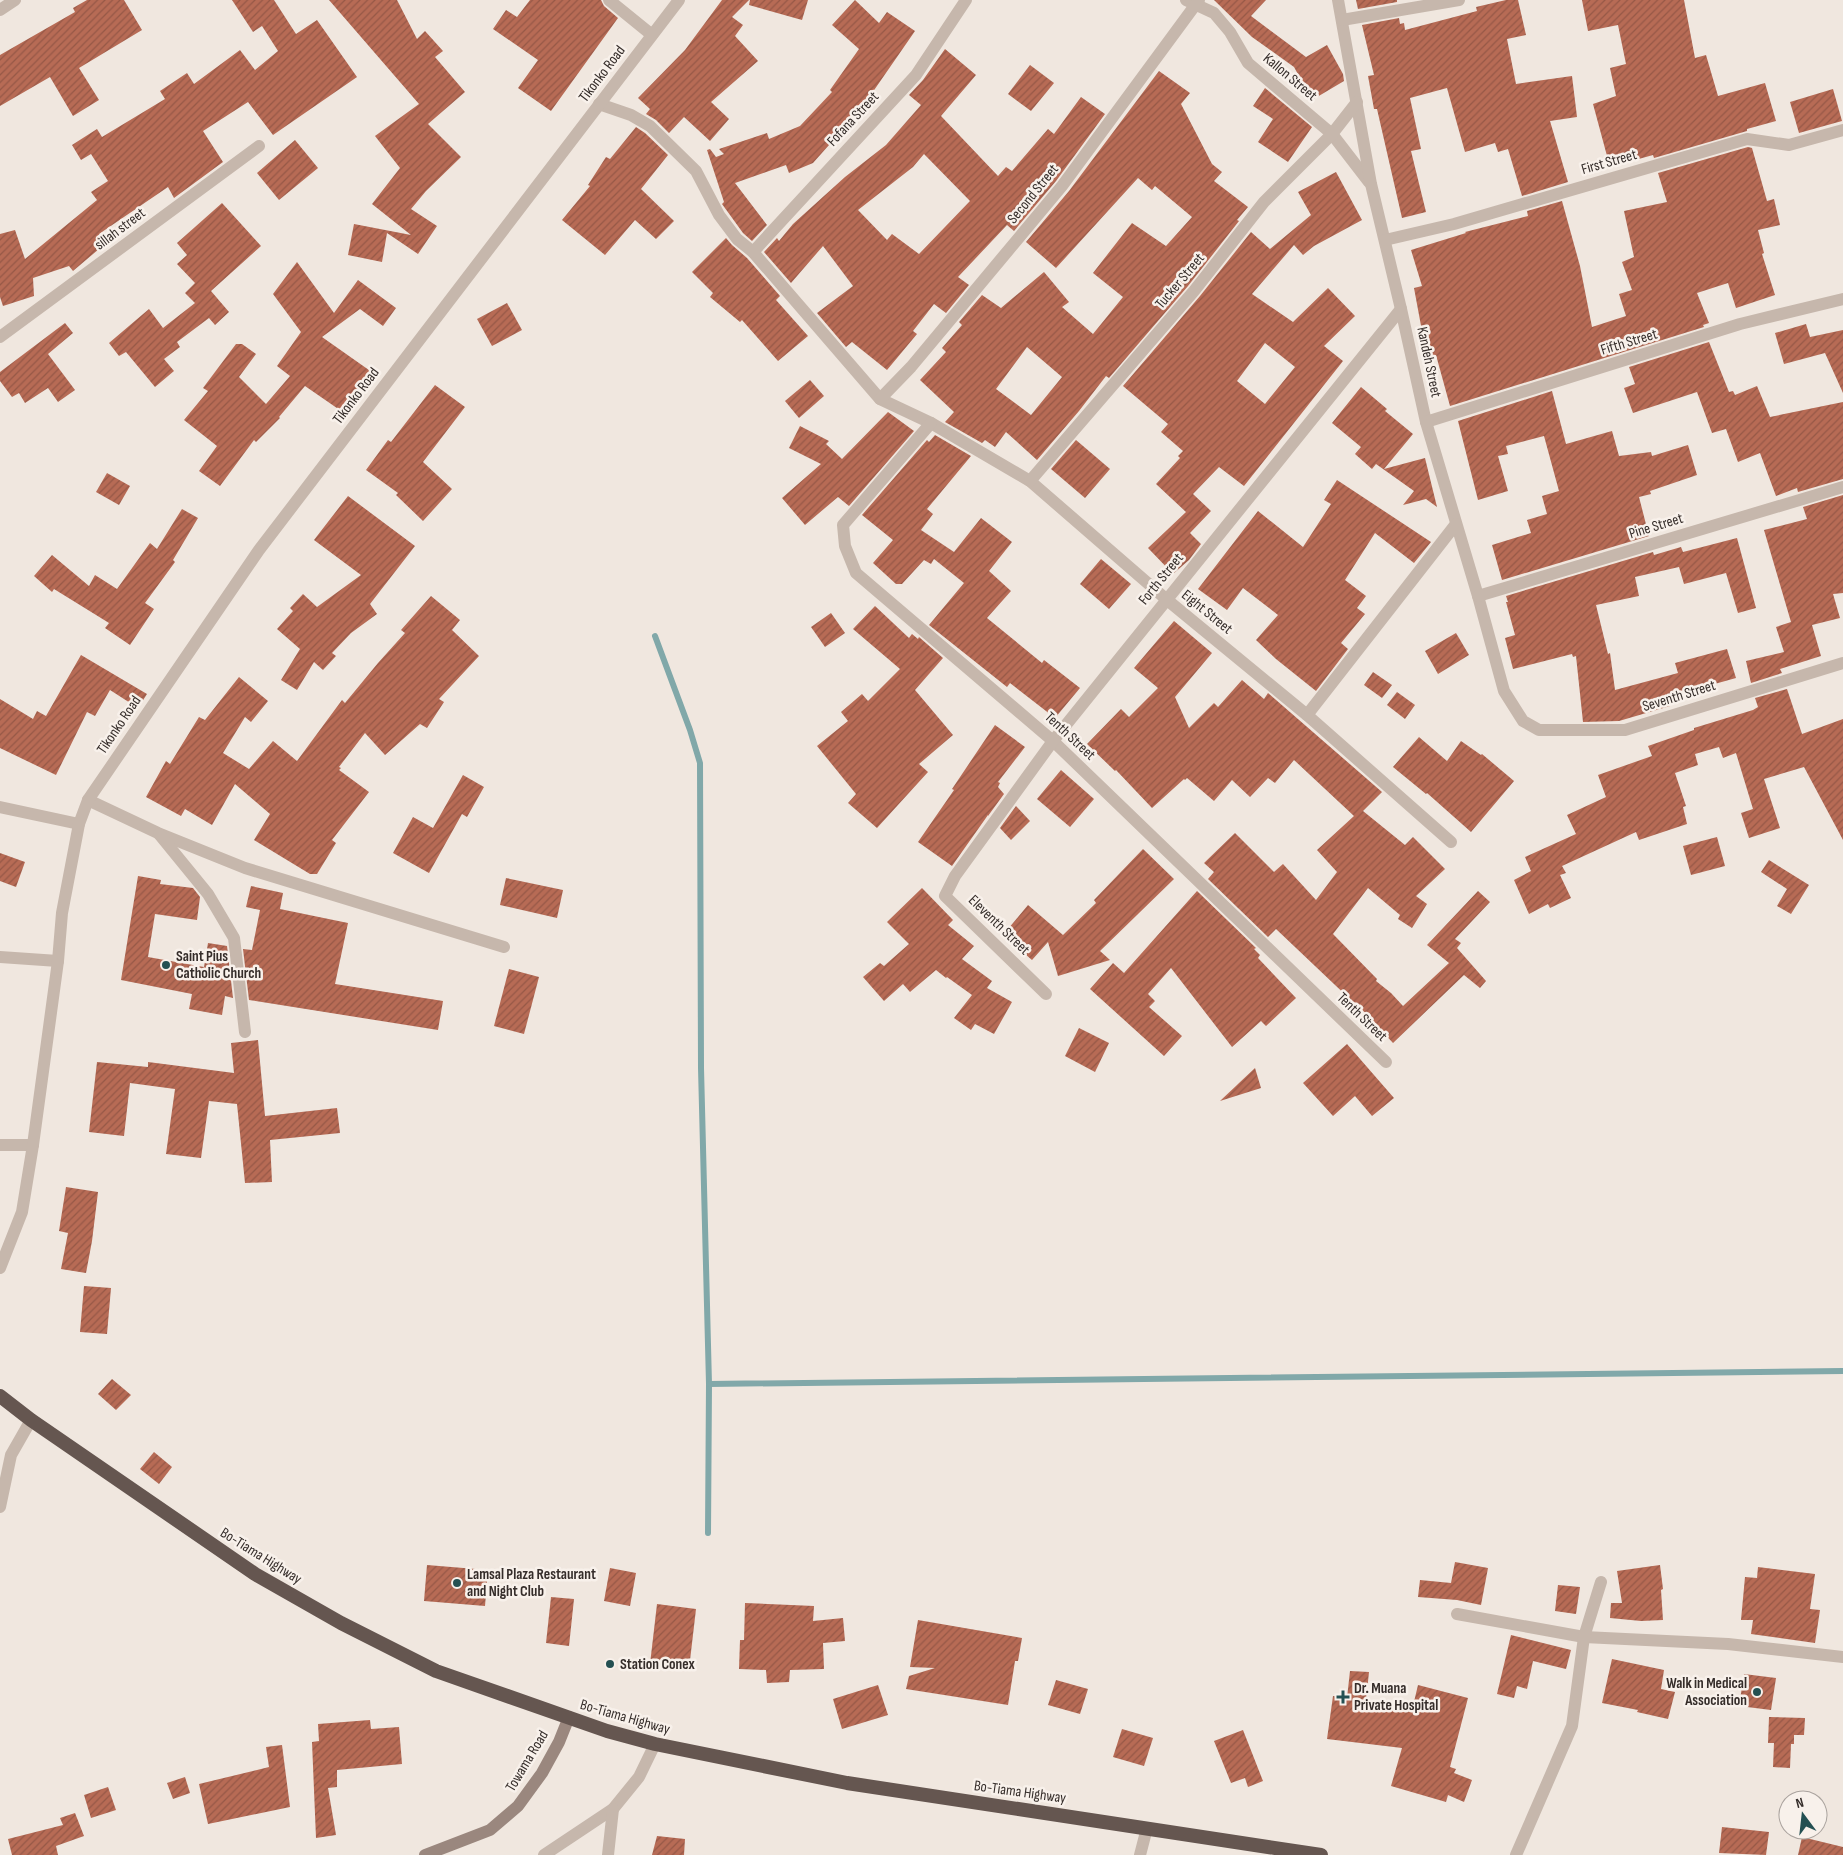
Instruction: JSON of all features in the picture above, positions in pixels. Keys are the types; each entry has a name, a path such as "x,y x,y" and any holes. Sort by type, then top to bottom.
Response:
{"highway":[{"name":"Bo-Tiama Highway","path":"0,1396 31,1420 255,1574 332,1618 436,1671 607,1731 655,1744 847,1783 1146,1828 1267,1851 1321,1855"}],"main road":[{"name":"Towama Road","path":"425,1855 490,1830 518,1806 542,1773 559,1742 569,1717"}],"street":[{"path":"0,10 15,0"},
{"path":"609,0 652,35"},
{"name":"Tikonko Road","path":"0,1268 22,1212 58,961 62,913 78,824 88,800 259,550 679,0"},
{"name":"Fofana Street","path":"753,252 916,75 966,0"},
{"name":"Kandeh Street","path":"1338,0 1371,184 1426,422 1478,596 1504,692 1524,721"},
{"path":"1342,20 1459,0"},
{"name":"Kallon Street","path":"1194,1 1214,13 1230,32 1248,63 1332,134 1371,184"},
{"name":"Second Street","path":"880,399 911,367 1062,186 1194,1"},
{"name":"Tucker Street","path":"1030,481 1194,290 1264,202 1332,134 1357,102"},
{"path":"599,104 631,115 650,126 696,171 719,215 737,239 753,252 880,399"},
{"name":"First Street","path":"1385,240 1454,224 1747,139 1788,145 1843,130"},
{"name":"sillah street","path":"0,337 259,146"},
{"name":"Fifth Street","path":"1426,422 1740,324 1843,299"},
{"name":"Forth Street","path":"955,876 1053,741 1401,309"},
{"name":"Eight Street","path":"880,399 931,424 1030,481 1166,599 1307,715 1451,842"},
{"name":"Tenth Street","path":"931,424 843,524 845,546 856,573 1053,741 1386,1062"},
{"name":"Pine Street","path":"1478,596 1843,487"},
{"path":"1307,715 1456,524"},
{"name":"Seventh Street","path":"1524,721 1539,730 1625,730 1843,663"},
{"path":"88,800 158,832 245,868 504,946"},
{"path":"0,806 78,824"},
{"path":"158,832 208,894 234,938 245,1032"},
{"name":"Eleventh Street","path":"955,876 945,896 1046,994"},
{"path":"0,956 58,961"},
{"path":"0,1145 33,1145"},
{"path":"0,1507 11,1455 31,1420"},
{"path":"1516,1855 1572,1726 1584,1637 1601,1582"},
{"path":"1457,1614 1584,1637 1728,1644 1843,1657"},
{"path":"544,1855 613,1810 639,1777 655,1744"},
{"path":"608,1855 613,1810"},
{"path":"1140,1855 1146,1828"}],"building":[{"path":"87,0 124,0 142,30 79,68 99,100 73,116 50,77 0,106 0,55 75,12 73,8"},
{"path":"232,0 274,0 296,34 317,20 357,77 273,135 248,102 203,131 223,162 174,198 168,187 99,234 106,243 73,271 69,266 33,278 34,296 3,306 0,297 0,234 15,230 25,259 97,200 91,192 108,181 91,154 81,160 72,145 97,129 102,137 165,99 160,91 187,73 194,84 240,50 255,70 278,51 262,26 253,32"},
{"path":"329,0 397,0 417,39 425,31 443,51 435,57 465,92 428,124 461,157 426,191 411,209 437,226 418,254 387,233 382,262 348,255 354,224 411,235 372,204 400,168 375,136 419,104"},
{"path":"530,0 601,0 604,6 618,18 551,111 518,88 538,60 493,29 506,10 517,17"},
{"path":"722,0 749,0 732,17 743,25 735,36 758,61 711,102 729,119 710,141 684,117 669,133 656,120 646,114 650,109 638,98 685,50"},
{"path":"750,0 808,0 802,20 749,5"},
{"path":"855,0 879,23 887,12 915,31 861,109 813,163 789,173 786,165 735,183 767,225 752,241 743,233 722,204 724,202 707,150 710,149 716,157 724,154 719,149 767,133 769,139 800,126 832,92 830,90 859,49 832,25"},
{"path":"1214,0 1266,0 1251,16 1306,57 1327,45 1343,74 1344,81 1312,100 1294,67 1252,37"},
{"path":"1356,0 1397,0 1397,2 1358,9"},
{"path":"1506,0 1518,0 1526,35 1507,39 1516,84 1572,76 1577,117 1550,121 1568,182 1522,196 1508,149 1498,152 1495,143 1465,152 1447,88 1410,98 1421,149 1411,151 1426,212 1402,218 1377,109 1374,109 1368,76 1374,75 1362,25 1399,18 1400,24 1404,23 1405,30 1477,11 1476,7"},
{"path":"1582,0 1684,0 1695,58 1706,55 1718,96 1765,83 1776,121 1654,158 1653,155 1610,167 1593,104 1616,96 1610,68 1626,64 1618,25 1588,31"},
{"path":"945,49 976,75 941,116 998,176 1006,167 1012,171 1048,129 1054,134 1081,97 1105,114 1056,181 1014,231 1007,225 958,277 969,285 946,313 934,304 913,331 917,334 887,370 852,342 846,347 817,313 853,286 823,246 791,283 764,252 777,238 779,241 793,224 845,177 886,145 921,105 909,95 923,80","holes":["924,154 970,201 919,254 892,234 887,240 858,210 913,167"]},
{"path":"1030,65 1054,83 1031,111 1008,94"},
{"path":"1159,71 1190,93 1181,104 1212,164 1222,172 1214,181 1248,207 1188,286 1109,378 1106,376 1037,460 1006,432 995,447 985,440 982,443 945,422 954,412 920,380 946,352 942,348 962,325 959,322 982,295 1001,308 1044,272 1069,302 1062,307 1093,334 1123,297 1093,273 1132,223 1166,246 1192,217 1155,186 1152,190 1138,178 1056,268 1026,242 1069,191","holes":["1027,347 1062,377 1031,415 996,389"]},
{"path":"1265,88 1312,127 1288,162 1258,142 1273,119 1253,106"},
{"path":"1833,89 1842,121 1799,133 1790,102"},
{"path":"636,127 668,155 641,189 674,221 656,239 635,220 605,255 562,220 590,186 588,185 606,157 610,159"},
{"path":"295,140 318,168 279,200 257,173"},
{"path":"1748,147 1752,148 1767,201 1774,199 1780,225 1758,230 1764,253 1762,254 1775,295 1736,308 1728,283 1697,293 1709,323 1703,325 1704,327 1450,406 1436,355 1427,358 1414,288 1422,286 1411,250 1465,232 1528,216 1527,211 1562,201 1580,266 1592,327 1626,316 1619,294 1632,290 1622,262 1634,257 1624,211 1667,202 1658,173"},
{"path":"1336,172 1362,220 1314,246 1303,255 1294,245 1252,294 1293,322 1328,288 1355,316 1324,346 1343,361 1244,486 1219,467 1193,494 1211,511 1190,533 1201,544 1189,560 1173,574 1148,548 1186,512 1156,484 1180,458 1178,456 1183,451 1161,432 1168,424 1123,386 1200,296 1251,232 1270,249 1311,215 1298,192","holes":["1265,343 1295,367 1265,404 1237,381"]},
{"path":"222,203 261,246 211,291 229,312 215,325 209,318 177,342 180,347 164,359 174,371 155,387 126,352 119,356 109,343 149,309 163,328 195,303 185,293 195,283 177,264 187,255 177,243"},
{"path":"726,238 747,258 780,296 776,300 808,336 778,361 742,320 740,322 710,297 713,293 692,272"},
{"path":"297,262 334,313 358,280 396,308 383,326 360,309 322,337 376,375 347,415 305,386 280,418 256,442 254,440 220,486 199,471 217,446 184,420 208,391 203,388 236,344 242,344 256,354 239,377 266,404 290,376 277,366 301,332 273,294"},
{"path":"507,303 522,330 492,346 477,319"},
{"path":"65,323 73,333 48,354 75,390 58,402 48,388 25,403 19,393 12,397 0,381 0,372"},
{"path":"1806,324 1810,337 1843,330 1843,393 1825,353 1784,364 1775,333"},
{"path":"1709,342 1729,392 1733,391 1735,395 1757,386 1770,417 1843,402 1843,479 1798,492 1797,488 1776,496 1760,453 1738,462 1726,429 1712,433 1697,392 1633,413 1624,388 1635,384 1629,367"},
{"path":"810,380 824,396 799,418 785,401"},
{"path":"435,385 465,407 423,462 452,489 423,521 396,495 398,493 366,470 388,440 391,442"},
{"path":"1361,387 1387,409 1385,411 1413,434 1384,469 1425,458 1437,507 1426,499 1403,505 1414,491 1376,464 1372,469 1355,454 1361,447 1332,423"},
{"path":"1552,391 1566,444 1612,431 1619,456 1651,452 1652,456 1688,445 1697,475 1650,491 1651,494 1639,497 1649,536 1502,580 1492,545 1531,533 1527,520 1547,514 1542,496 1559,491 1544,436 1506,446 1508,454 1498,456 1508,491 1478,500 1458,421"},
{"path":"888,412 914,431 849,506 838,497 805,525 782,498 821,464 789,448 800,426 829,441 826,444 842,459"},
{"path":"935,435 971,456 927,509 933,514 921,530 954,552 981,518 1012,542 989,571 1011,591 987,618 1042,663 1044,660 1080,688 1055,718 1010,683 1007,687 929,625 964,583 934,559 931,564 924,560 902,584 896,584 873,563 893,540 862,515 927,440 929,442"},
{"path":"1076,440 1110,469 1085,498 1051,469"},
{"path":"107,473 130,486 119,505 96,492"},
{"path":"1337,480 1431,542 1414,563 1375,533 1345,580 1366,596 1357,608 1365,614 1341,643 1348,649 1316,691 1276,659 1256,640 1278,615 1243,588 1227,610 1198,589 1258,511 1303,547 1331,504 1324,500"},
{"path":"1843,495 1843,593 1833,594 1840,618 1812,625 1821,656 1780,669 1782,673 1751,683 1746,661 1784,652 1776,627 1791,622 1764,530 1807,519 1803,507"},
{"path":"348,496 415,546 370,604 377,614 351,633 332,653 336,656 323,670 314,662 297,690 281,680 300,649 277,629 293,611 290,608 303,594 317,607 361,575 314,540"},
{"path":"182,509 198,518 173,560 175,562 145,603 154,609 130,645 105,628 109,623 54,589 52,592 34,576 52,555 89,586 95,575 117,589 150,543 157,549"},
{"path":"1737,538 1756,608 1738,613 1726,573 1684,584 1679,567 1635,577 1639,596 1596,605 1608,654 1610,653 1615,690 1678,673 1675,663 1727,649 1736,678 1668,697 1670,706 1619,721 1583,722 1576,656 1573,657 1572,654 1513,669 1505,638 1515,635 1506,596 1653,552 1654,555 1681,547 1683,552"},
{"path":"1101,559 1131,584 1109,609 1080,584"},
{"path":"431,596 460,620 452,630 479,656 439,699 444,702 427,728 420,724 385,755 365,733 339,767 341,768 339,770 369,792 332,840 336,843 317,874 310,874 254,840 270,814 235,784 212,825 185,809 181,816 146,797 166,761 170,764 199,717 205,720 239,677 268,701 251,722 245,717 223,753 249,769 273,741 297,761 342,700 345,703 405,633 401,630"},
{"path":"875,606 909,638 912,634 918,639 919,637 943,658 915,690 953,735 919,764 928,772 877,828 848,803 856,794 817,746 848,721 841,712 862,694 868,701 900,669 853,629"},
{"path":"831,613 845,633 825,647 811,627"},
{"path":"1174,621 1212,653 1175,697 1189,728 1214,703 1218,707 1242,680 1264,699 1268,693 1382,792 1363,811 1405,845 1413,837 1445,869 1416,896 1427,904 1412,928 1398,919 1400,915 1368,888 1333,934 1377,979 1376,981 1403,1006 1449,963 1427,945 1478,891 1490,902 1455,939 1461,943 1457,948 1486,981 1480,988 1464,975 1393,1043 1355,1002 1276,929 1268,937 1208,879 1214,872 1204,863 1235,833 1274,872 1283,864 1316,900 1337,872 1317,850 1354,816 1294,760 1275,783 1268,778 1250,797 1232,780 1214,801 1187,778 1152,808 1116,770 1087,744 1121,709 1129,717 1158,688 1134,668"},
{"path":"1456,633 1469,655 1438,674 1425,651"},
{"path":"81,655 147,694 138,708 110,690 95,716 87,712 56,775 0,748 0,699 33,719 37,711 46,716"},
{"path":"1373,672 1392,685 1382,698 1364,685"},
{"path":"1787,689 1802,734 1843,719 1843,840 1804,767 1764,779 1780,828 1749,838 1741,813 1753,809 1736,753 1723,758 1719,747 1695,754 1698,765 1675,773 1686,806 1683,807 1687,824 1639,840 1636,832 1562,866 1566,873 1560,875 1571,898 1550,908 1548,904 1529,914 1514,880 1531,871 1525,857 1576,834 1567,815 1606,797 1598,775 1652,756 1648,746 1694,730 1694,728 1753,710 1758,707 1755,698"},
{"path":"1397,692 1415,705 1405,719 1387,705"},
{"path":"995,725 1025,747 998,782 1000,783 998,787 1004,794 952,866 918,842"},
{"path":"1419,737 1447,761 1461,741 1482,754 1514,781 1471,832 1427,793 1393,767"},
{"path":"1061,770 1094,799 1070,827 1037,799"},
{"path":"463,775 484,787 467,817 462,814 429,873 393,853 413,817 433,828"},
{"path":"1016,806 1030,821 1011,840 1000,828"},
{"path":"1717,837 1725,866 1691,875 1683,846"},
{"path":"1143,849 1174,879 1100,951 1110,960 1058,976 1048,942 1032,960 1003,935 1028,905 1063,935 1096,903 1094,900"},
{"path":"0,853 25,862 16,887 0,881"},
{"path":"1769,860 1809,885 1791,914 1777,906 1787,889 1761,872"},
{"path":"138,876 161,880 160,884 193,888 200,897 197,920 155,914 148,957 204,967 208,943 227,946 233,998 225,996 222,1015 189,1009 192,994 121,980"},
{"path":"506,878 563,890 557,918 500,905"},
{"path":"251,886 283,893 280,909 348,923 335,984 443,1001 438,1030 249,1000 243,949 252,950 260,910 246,907"},
{"path":"922,888 953,920 948,925 974,946 962,959 992,981 987,988 1012,1002 994,1034 975,1024 971,1030 954,1018 972,995 936,970 910,992 903,984 884,1001 863,977 880,963 884,966 909,944 887,922"},
{"path":"1197,891 1256,948 1254,949 1260,955 1258,958 1296,998 1266,1026 1261,1021 1232,1047 1171,968 1148,994 1155,1001 1149,1007 1182,1036 1164,1056 1090,989 1113,963 1124,973"},
{"path":"509,969 539,977 524,1034 494,1026"},
{"path":"1079,1028 1109,1043 1095,1072 1065,1056"},
{"path":"258,1040 265,1116 337,1108 340,1133 270,1140 272,1182 245,1183 237,1104 209,1101 201,1158 166,1154 175,1089 130,1083 124,1136 89,1132 97,1062 148,1067 148,1062 234,1073 231,1043"},
{"path":"1347,1044 1394,1098 1372,1116 1355,1096 1333,1116 1303,1083"},
{"path":"1255,1068 1261,1088 1220,1101"},
{"path":"66,1187 98,1192 86,1273 61,1269 68,1233 59,1231"},
{"path":"84,1286 111,1288 107,1334 80,1332"},
{"path":"112,1379 131,1395 116,1410 98,1394"},
{"path":"154,1452 172,1467 159,1484 140,1469"},
{"path":"1455,1562 1488,1568 1481,1605 1457,1600 1418,1597 1420,1580 1451,1583"},
{"path":"427,1565 488,1570 485,1606 424,1601"},
{"path":"1660,1565 1663,1589 1661,1590 1663,1620 1641,1621 1610,1618 1611,1603 1622,1603 1617,1571"},
{"path":"1758,1567 1815,1574 1810,1609 1820,1610 1815,1643 1751,1634 1753,1620 1741,1620 1745,1577 1757,1578"},
{"path":"610,1568 636,1573 630,1606 604,1601"},
{"path":"1558,1585 1580,1587 1576,1614 1555,1611"},
{"path":"551,1597 574,1599 569,1646 546,1643"},
{"path":"745,1603 814,1606 813,1621 843,1618 845,1641 823,1643 824,1669 790,1670 789,1682 767,1683 766,1670 739,1669 740,1640 744,1640"},
{"path":"657,1604 696,1609 689,1669 650,1664"},
{"path":"918,1620 1022,1638 1018,1661 1015,1661 1008,1705 906,1689 909,1676 935,1668 910,1667"},
{"path":"1511,1635 1571,1650 1566,1669 1533,1661 1527,1689 1517,1686 1514,1698 1497,1694"},
{"path":"1612,1659 1664,1670 1661,1689 1675,1692 1668,1719 1637,1712 1638,1710 1602,1703"},
{"path":"1350,1671 1369,1672 1366,1700 1413,1706 1418,1685 1468,1698 1450,1767 1456,1769 1454,1773 1472,1780 1464,1802 1448,1795 1446,1802 1391,1786 1402,1748 1327,1739 1333,1696 1347,1698"},
{"name":"Walk in Medical Association","path":"1744,1674 1776,1678 1771,1710 1739,1706"},
{"path":"1056,1680 1088,1689 1080,1714 1048,1705"},
{"path":"878,1685 888,1715 842,1729 833,1699"},
{"path":"1769,1717 1805,1718 1804,1735 1794,1735 1794,1744 1791,1744 1790,1768 1773,1767 1774,1743 1768,1743"},
{"path":"370,1720 371,1729 399,1727 402,1764 337,1770 337,1787 328,1788 336,1835 316,1838 312,1742 319,1741 318,1724"},
{"path":"1122,1729 1153,1738 1144,1766 1113,1757"},
{"path":"1243,1730 1263,1781 1248,1787 1245,1778 1231,1783 1214,1741"},
{"path":"282,1745 290,1807 208,1824 199,1784 269,1767 266,1747"},
{"path":"185,1777 190,1793 173,1799 167,1783"},
{"path":"108,1787 116,1810 91,1818 84,1795"},
{"path":"75,1813 84,1836 56,1846 58,1855 12,1855 8,1839 63,1825 60,1818"},
{"path":"1722,1827 1769,1832 1766,1855 1719,1853"},
{"path":"657,1836 685,1839 684,1855 652,1855"},
{"path":"1801,1840 1814,1840 1843,1847 1843,1855 1798,1855"}],"waterway":[{"path":"655,636 690,730 700,763 701,1068 709,1384 708,1533"},
{"path":"709,1384 1843,1371"}],"place":[{"name":"Saint Pius Catholic Church","path":"166,965"},
{"name":"Lamsal Plaza Restaurant and Night Club","path":"457,1583"},
{"name":"Station Conex","path":"610,1664"},
{"name":"Walk in Medical Association","path":"1757,1692"},
{"name":"Dr. Muana Private Hospital","path":"1343,1697"}]}
